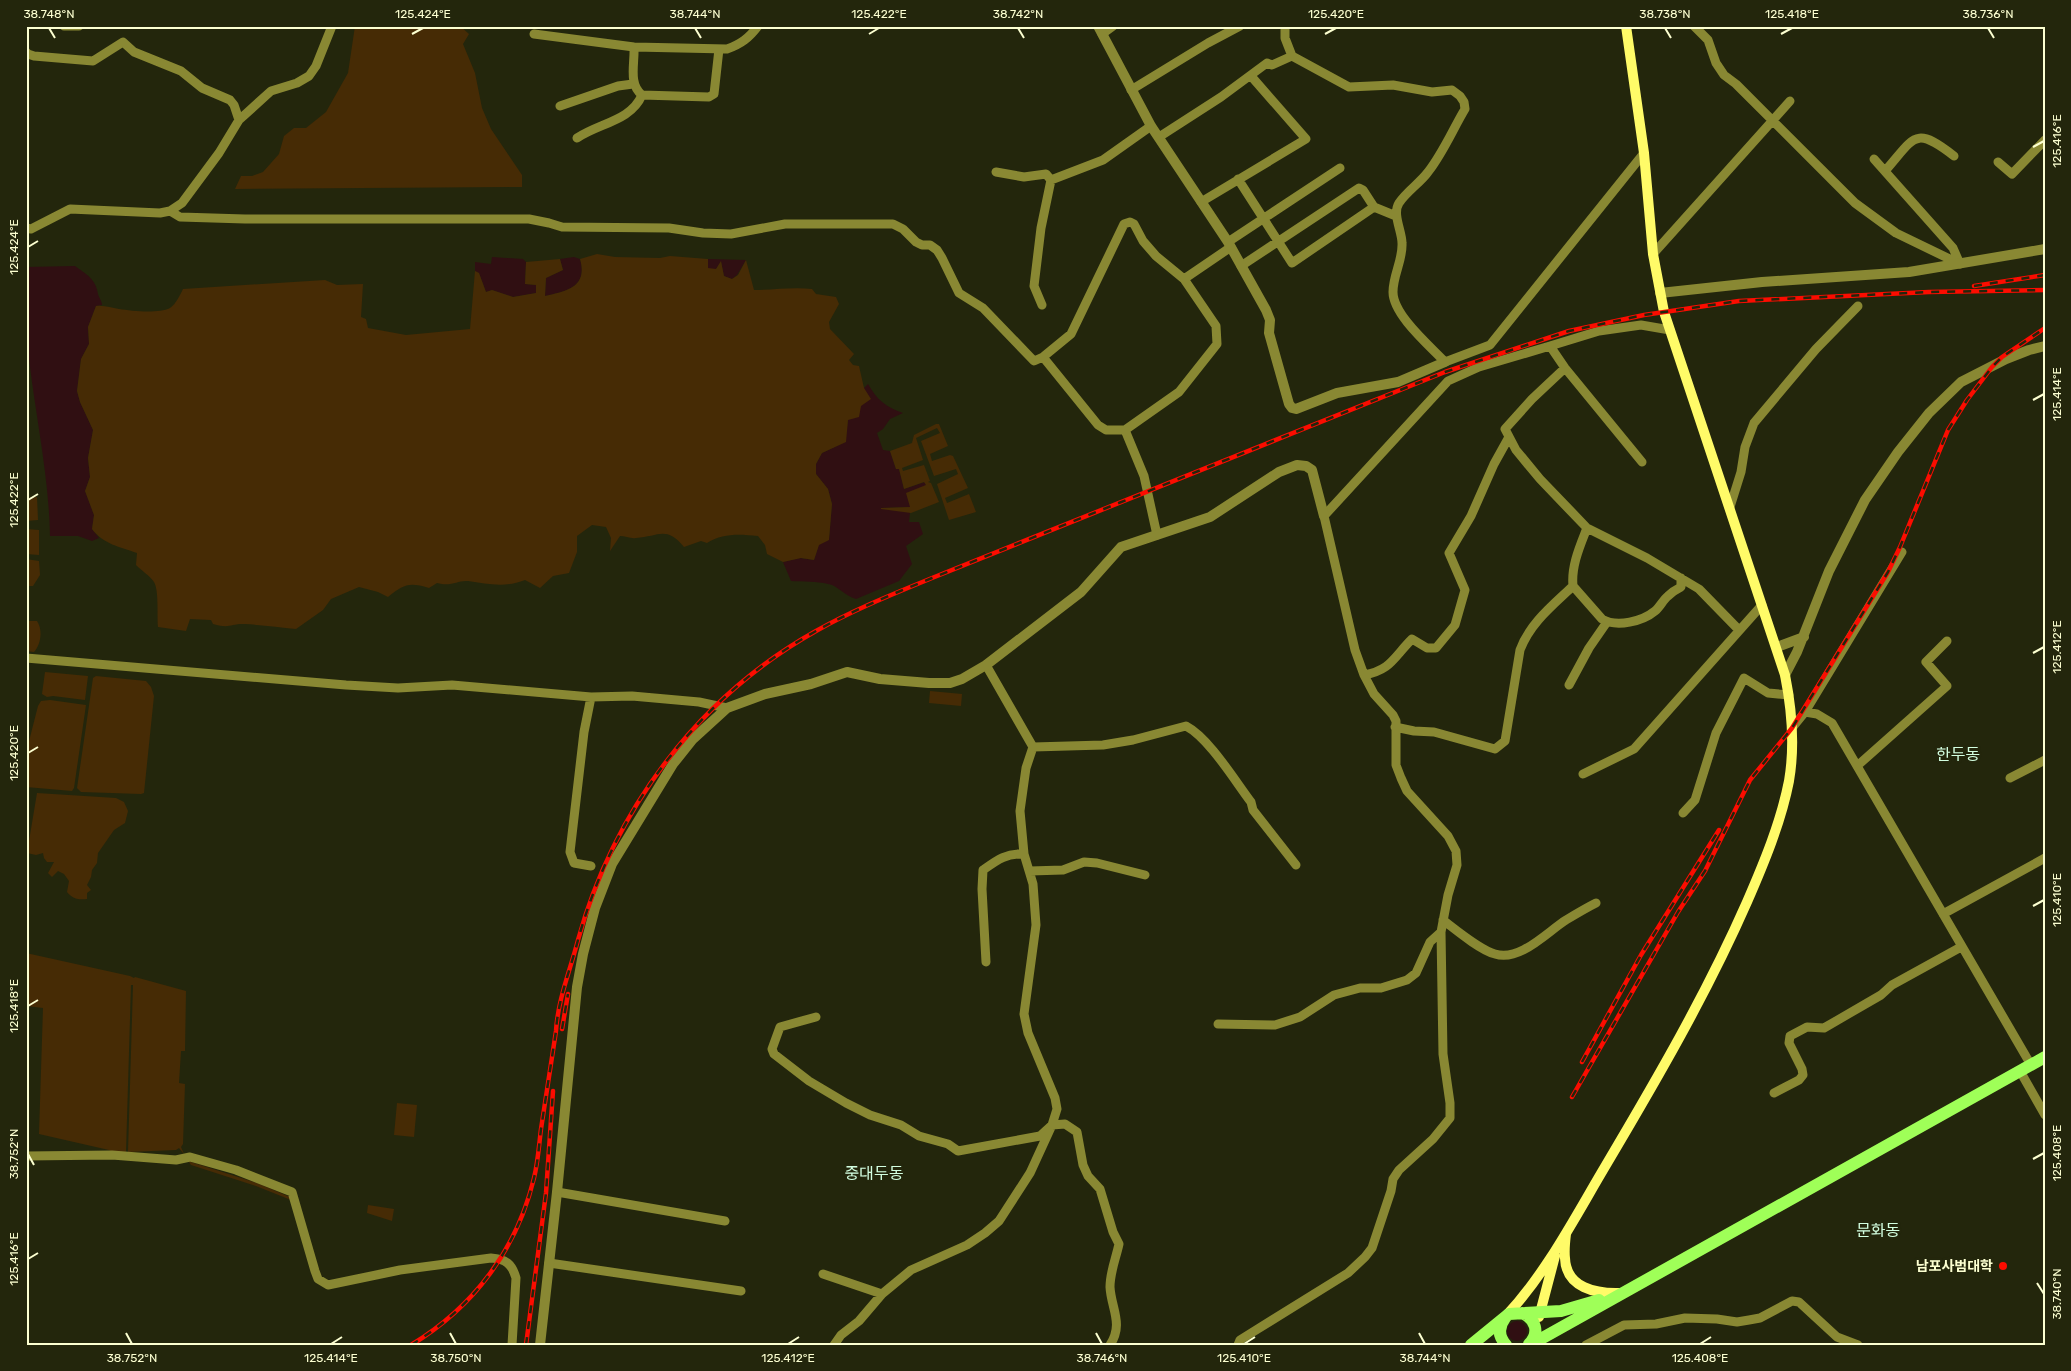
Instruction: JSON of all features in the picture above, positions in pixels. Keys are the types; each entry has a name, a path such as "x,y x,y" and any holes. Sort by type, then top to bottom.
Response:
{"main road":[{"path":"1506,1345 1500,1334 1500,1328 1505,1318 1535,1281 1558,1246 1666,1064 1734,931 1776,829 1789,781 1792,728 1785,675 1730,507 1674,347 1664,312 1653,254 1644,154 1626,26"},
{"path":"1529,1345 2045,1057"},
{"path":"1566,1232 1565,1259 1568,1270 1574,1280 1583,1288 1595,1292 1621,1293"},
{"path":"1529,1345 1536,1332 1539,1314 1558,1246"},
{"path":"1470,1345 1505,1318 1515,1313 1539,1314 1561,1311 1621,1293"},
{"path":"1522,1313 1532,1320 1536,1332"}],"street":[{"path":"64,26 79,26"},
{"path":"26,228 31,229 70,208 160,213 170,211 182,203 219,153 239,120 271,91 297,83 309,76 316,66 332,26"},
{"path":"534,34 634,47 727,49 750,37 758,26"},
{"path":"1113,26 1100,30 1130,90 1151,126 1242,266 1270,320 1269,333 1289,404 1292,408 1296,409 1337,393 1398,382 1490,345 1644,154"},
{"path":"1130,90 1240,26"},
{"path":"1285,26 1285,38 1292,56 1349,86 1393,85 1432,92 1452,90 1464,102 1465,109 1442,150 1428,172 1398,204 1396,216 1402,234 1403,253 1394,285 1394,299 1402,315 1445,362"},
{"path":"1694,26 1708,40 1716,63 1724,75 1736,84 1855,203 1896,233 1960,264"},
{"path":"26,52 34,56 94,61 123,42 134,52 181,71 202,88 230,100 234,105 239,120"},
{"path":"634,47 633,84 642,95 709,97 714,94 719,49"},
{"path":"1159,136 1221,98 1267,63 1272,66 1292,56"},
{"path":"1201,202 1306,139 1251,76"},
{"path":"560,106 618,86 633,84"},
{"path":"577,138 631,112 638,105 642,95"},
{"path":"1653,254 1790,101"},
{"path":"1051,180 1103,160 1151,126"},
{"path":"1885,171 1916,138 1925,137 1934,140 1954,156"},
{"path":"1998,162 2012,174 2045,140"},
{"path":"1874,159 1953,248 1960,264"},
{"path":"1184,279 1263,219 1340,168"},
{"path":"996,172 1024,177 1046,174 1051,180"},
{"path":"1238,179 1292,263 1374,207"},
{"path":"1042,305 1034,286 1051,180"},
{"path":"1242,266 1359,188 1363,190 1374,207 1396,216"},
{"path":"170,211 180,217 245,219 529,219 549,222 562,227 669,228 703,233 731,234 786,224 893,224 903,229 916,242 922,245 930,245 937,250 959,293 983,308 1034,361 1043,357 1072,334 1124,224 1130,222 1134,224 1143,241 1156,256 1184,279 1216,326 1217,344 1180,392 1125,430 1106,430 1098,425 1043,357"},
{"path":"1660,293 1762,282 1909,272 2045,249"},
{"path":"1730,507 1741,472 1745,447 1754,423 1816,349 1858,306"},
{"path":"1324,516 1448,381 1479,367 1599,331 1641,325 1670,330"},
{"path":"1550,346 1565,368 1642,462"},
{"path":"1785,675 1804,637 1829,571 1866,500 1898,452 1929,412 1961,382 2013,356 2045,346"},
{"path":"1565,368 1532,399 1505,429 1516,450 1540,479 1586,528 1647,558 1681,578 1699,590 1739,630"},
{"path":"1125,430 1144,476 1157,535"},
{"path":"1364,675 1377,672 1389,666 1412,639 1427,648 1436,648 1455,625 1465,590 1449,553 1472,516 1494,464 1509,437"},
{"path":"540,1345 577,987 583,954 595,908 612,864 674,764 693,739 727,708 766,694 811,684 847,672 900,681 950,683 962,679 986,664 1081,592 1121,547 1210,517 1279,472 1297,465 1306,466 1312,470 1355,650 1364,675 1374,694 1396,721 1396,765 1404,784 1423,811 1448,836 1456,851 1457,865 1441,932 1443,1054 1450,1103 1450,1118 1448,1123 1399,1170 1393,1179 1372,1248 1365,1257 1348,1273 1240,1340 1238,1345"},
{"path":"1586,528 1576,559 1572,578 1573,586 1607,622 1633,621 1654,612 1668,595 1681,586 1681,578"},
{"path":"1792,728 1806,712 1902,552"},
{"path":"1395,727 1414,731 1434,732 1495,749 1500,747 1505,741 1520,650 1524,638 1534,624 1573,586"},
{"path":"1583,774 1634,748 1762,605"},
{"path":"1569,685 1589,648 1607,622"},
{"path":"1776,648 1804,637"},
{"path":"1858,766 1947,686 1926,662 1946,641"},
{"path":"26,658 346,685 398,688 452,685 591,697 642,697 699,702 727,708"},
{"path":"834,1345 841,1336 859,1321 882,1294 911,1270 967,1245 999,1221 1030,1173 1052,1125 1057,1109 1055,1098 1028,1033 1024,1014 1036,925 1033,884 1024,854 1020,811 1026,768 1033,747 986,664"},
{"path":"1683,813 1695,800 1716,733 1744,678 1768,693 1789,695"},
{"path":"591,697 584,732 570,852 574,863 591,866"},
{"path":"1806,712 1817,714 1832,723 1858,766 1943,914 2026,1068 2045,1115"},
{"path":"1033,747 1103,745 1133,740 1186,726 1195,731 1218,759 1251,802 1253,810 1296,865"},
{"path":"2010,778 2045,760"},
{"path":"986,962 982,889 984,870 1001,857 1013,853 1024,854"},
{"path":"1943,914 2045,858"},
{"path":"1030,871 1062,870 1084,862 1097,862 1145,875"},
{"path":"1443,920 1495,954 1506,954 1535,944 1565,921 1596,903"},
{"path":"1218,1024 1275,1025 1300,1017 1334,994 1360,988 1381,988 1406,980 1416,973 1430,942 1441,932"},
{"path":"1774,1093 1799,1080 1803,1074 1789,1043 1790,1036 1807,1027 1824,1028 1881,995 1892,985 1961,947"},
{"path":"816,1017 780,1027 772,1049 774,1054 809,1081 870,1115 900,1124 919,1136 948,1144 958,1150 1040,1136 1052,1125 1065,1124 1077,1132 1083,1165 1088,1176 1100,1190 1112,1232 1118,1244 1111,1273 1110,1288 1115,1306 1117,1327 1110,1345"},
{"path":"26,1156 112,1155 176,1160 190,1157 236,1170 279,1186 292,1192 315,1271 321,1282 328,1285 400,1270 491,1258 502,1259 513,1268 516,1278 512,1345"},
{"path":"557,1192 725,1221"},
{"path":"549,1263 741,1291"},
{"path":"823,1274 882,1294"},
{"path":"1586,1345 1624,1325 1656,1324 1685,1318 1737,1322 1760,1318 1792,1301 1799,1302 1837,1337 1858,1345"}],"shaded area":[{"path":"355,26 460,26 469,34 463,44 475,73 482,108 491,129 522,175 522,187 235,189 241,176 252,176 263,172 279,154 284,136 294,128 306,128 326,112 348,73"},
{"path":"597,254 615,257 660,258 670,256 708,259 708,268 716,269 721,261 724,276 732,279 738,275 746,260 754,290 812,289 816,294 836,297 839,304 829,322 830,329 854,354 849,360 853,365 859,366 864,388 871,399 861,406 859,417 848,420 846,442 822,453 816,464 816,474 828,489 832,504 829,540 819,545 814,560 801,558 783,562 767,554 765,545 758,536 744,535 719,537 707,543 701,541 684,547 678,540 667,534 634,538 620,536 610,551 611,538 606,527 592,525 577,536 577,552 569,573 553,576 540,588 525,580 503,585 464,581 447,584 437,583 429,588 407,585 388,597 359,587 331,599 323,610 296,629 244,624 223,626 213,624 211,620 190,619 186,631 158,627 156,586 136,565 137,553 107,542 92,529 94,515 85,491 90,477 88,458 93,430 77,391 81,359 89,344 88,327 96,306 138,311 159,311 170,308 178,299 183,289 325,280 337,285 363,284 361,317 366,319 368,328 406,335 470,329 475,271 479,273 486,292 492,290 513,297 536,293 536,285 525,284 526,262 560,259 563,270 546,278 545,296 574,286 581,276 580,259"},
{"path":"492,257 523,259 526,262 525,284 536,285 536,293 513,297 492,290 486,292 479,273 475,271 475,262 491,264"},
{"path":"574,257 580,259 582,268 578,282 561,292 545,296 546,278 563,270 560,259"},
{"path":"708,259 746,260 737,275 732,279 724,276 721,262 716,269 708,269"},
{"path":"75,266 87,274 93,281 102,302 102,305 96,306 88,327 89,344 81,359 77,391 93,430 88,458 90,477 85,491 94,515 92,529 99,538 92,541 78,536 50,536 45,470 29,359 26,357 26,267"},
{"path":"868,384 882,402 903,413 890,419 883,429 877,433 883,450 890,451 896,469 899,469 904,489 925,482 926,485 911,507 881,508 910,512 909,522 919,522 923,534 906,546 912,564 899,581 856,599 831,585 819,582 791,581 783,562 800,558 814,560 819,544 829,539 832,504 828,489 816,474 816,464 822,453 845,442 848,420 864,388"},
{"path":"939,424 948,446 930,454 932,461 950,455 953,456 968,488 945,498 947,503 969,494 976,512 949,520 937,484 958,474 956,469 934,476 921,441 940,433 937,428 916,438 923,460 902,468 903,471 924,465 930,481 928,482 931,483 939,502 911,513 881,509 910,507 906,493 926,485 924,482 904,489 899,469 896,469 890,451 912,443 914,435"},
{"path":"37,497 38,520 26,521 26,498"},
{"path":"26,529 39,530 39,555 26,554"},
{"path":"26,559 39,561 40,575 33,586 26,586"},
{"path":"26,621 37,621 39,625 40,641 34,652 26,651"},
{"path":"45,672 88,676 85,700 47,697 42,694"},
{"path":"96,676 146,681 151,687 154,696 144,793 81,792 77,788 93,678"},
{"path":"930,691 962,694 961,706 929,703"},
{"path":"50,700 86,705 72,791 26,787 26,753 38,706 41,701"},
{"path":"37,793 116,798 124,802 128,811 125,823 114,830 98,853 97,863 92,870 87,885 91,890 87,893 87,899 76,899 67,892 69,881 64,874 58,871 52,877 48,873 54,862 47,862 43,853 36,855 27,853"},
{"path":"26,953 135,977 186,991 185,1051 181,1051 179,1083 185,1084 183,1144 181,1147 184,1154 179,1148 176,1150 128,1152 133,985 131,985 126,1152 113,1153 109,1150 39,1134 43,1008 26,1006"},
{"path":"397,1103 417,1105 414,1137 394,1135"},
{"path":"189,1158 191,1162 257,1183 290,1197 291,1200 256,1186 191,1165 187,1159"},
{"path":"368,1205 394,1209 392,1221 367,1213"},
{"path":"1517,1321 1524,1324 1527,1331 1524,1338 1517,1341 1510,1338 1507,1331 1510,1324"}],"railway":[{"path":"1974,286 2045,275"},
{"path":"411,1345 434,1330 473,1294 490,1274 516,1229 526,1204 535,1172 562,996 594,892 614,846 638,803 666,762 698,723 734,689 773,658 830,623 917,584 1445,372 1569,331 1644,315 1739,301 1929,292 2045,290"},
{"path":"1572,1097 1678,912 1705,871 1750,780 1792,728 1888,572 1948,430 1967,400 1992,367 2002,357 2045,328"},
{"path":"1582,1062 1641,955 1719,830"},
{"path":"562,1029 568,994"},
{"path":"526,1345 546,1193 553,1091"}],"place":[{"name":"남포사범대학","path":"2003,1266"}],"district":[{"name":"한두동","path":"1958,754"},
{"name":"중대두동","path":"874,1173"},
{"name":"문화동","path":"1878,1230"}]}
